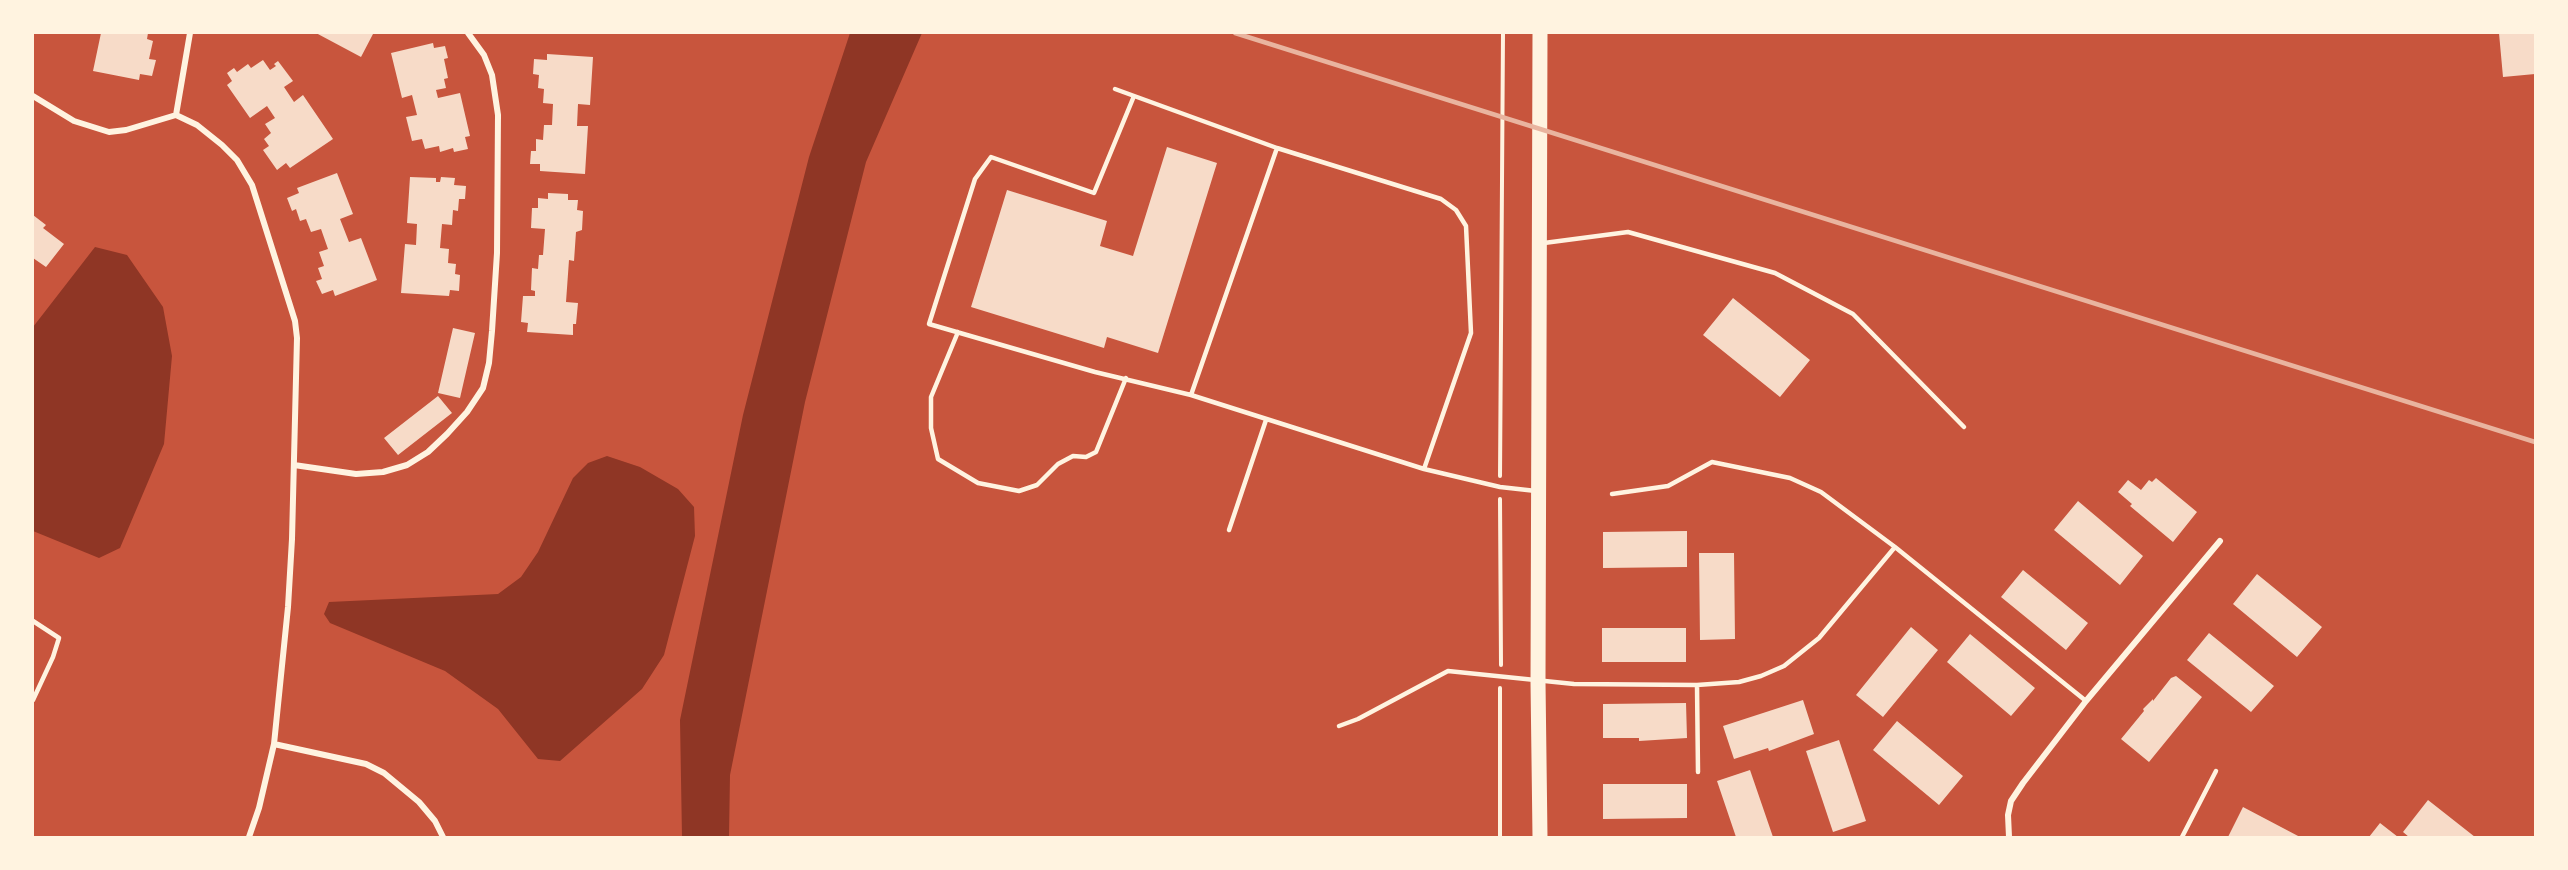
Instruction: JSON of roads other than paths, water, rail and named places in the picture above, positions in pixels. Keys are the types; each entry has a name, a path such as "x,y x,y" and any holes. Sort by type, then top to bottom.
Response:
{"main road":[{"path":"1540,33 1538,682 1540,837"}],"street":[{"path":"176,116 190,33"},
{"path":"294,465 356,474 383,472 407,465 428,452 447,434 467,412 483,388 489,363 494,309 498,116 492,75 484,55 468,33"},
{"path":"33,96 74,121 109,132 126,130 176,116 196,125 222,145 237,160 252,185 295,321 297,338 294,465 288,596 274,744 259,808 249,837"},
{"path":"2009,837 2008,815 2011,801 2086,701 2220,541"},
{"path":"274,744 366,764 384,773 419,802 435,821 443,837"}],"lane":[{"path":"1115,89 1277,148 1441,199 1456,210 1466,226 1471,333 1424,469"},
{"path":"1134,96 1094,193 991,157 975,179 929,324 1095,372 1191,394 1424,469 1500,487 1539,492"},
{"path":"1191,394 1277,148"},
{"path":"1541,244 1628,232 1776,273 1853,314 1964,428"},
{"path":"958,332 932,397 931,428 938,459 978,483 1019,491 1037,485 1065,460 1073,456 1086,457 1096,452 1126,378"},
{"path":"1229,530 1266,420"},
{"path":"1612,494 1668,486 1712,462 1790,478 1821,492 1895,547 2086,701"},
{"path":"1339,726 1358,719 1448,671 1538,682 1697,685 1739,682 1761,676 1784,666 1819,638 1895,547"},
{"path":"33,621 59,638 53,657 33,700"},
{"path":"1697,685 1698,772"},
{"path":"2182,837 2216,771"}],"railway":[{"path":"1235,33 2535,442"}]}
